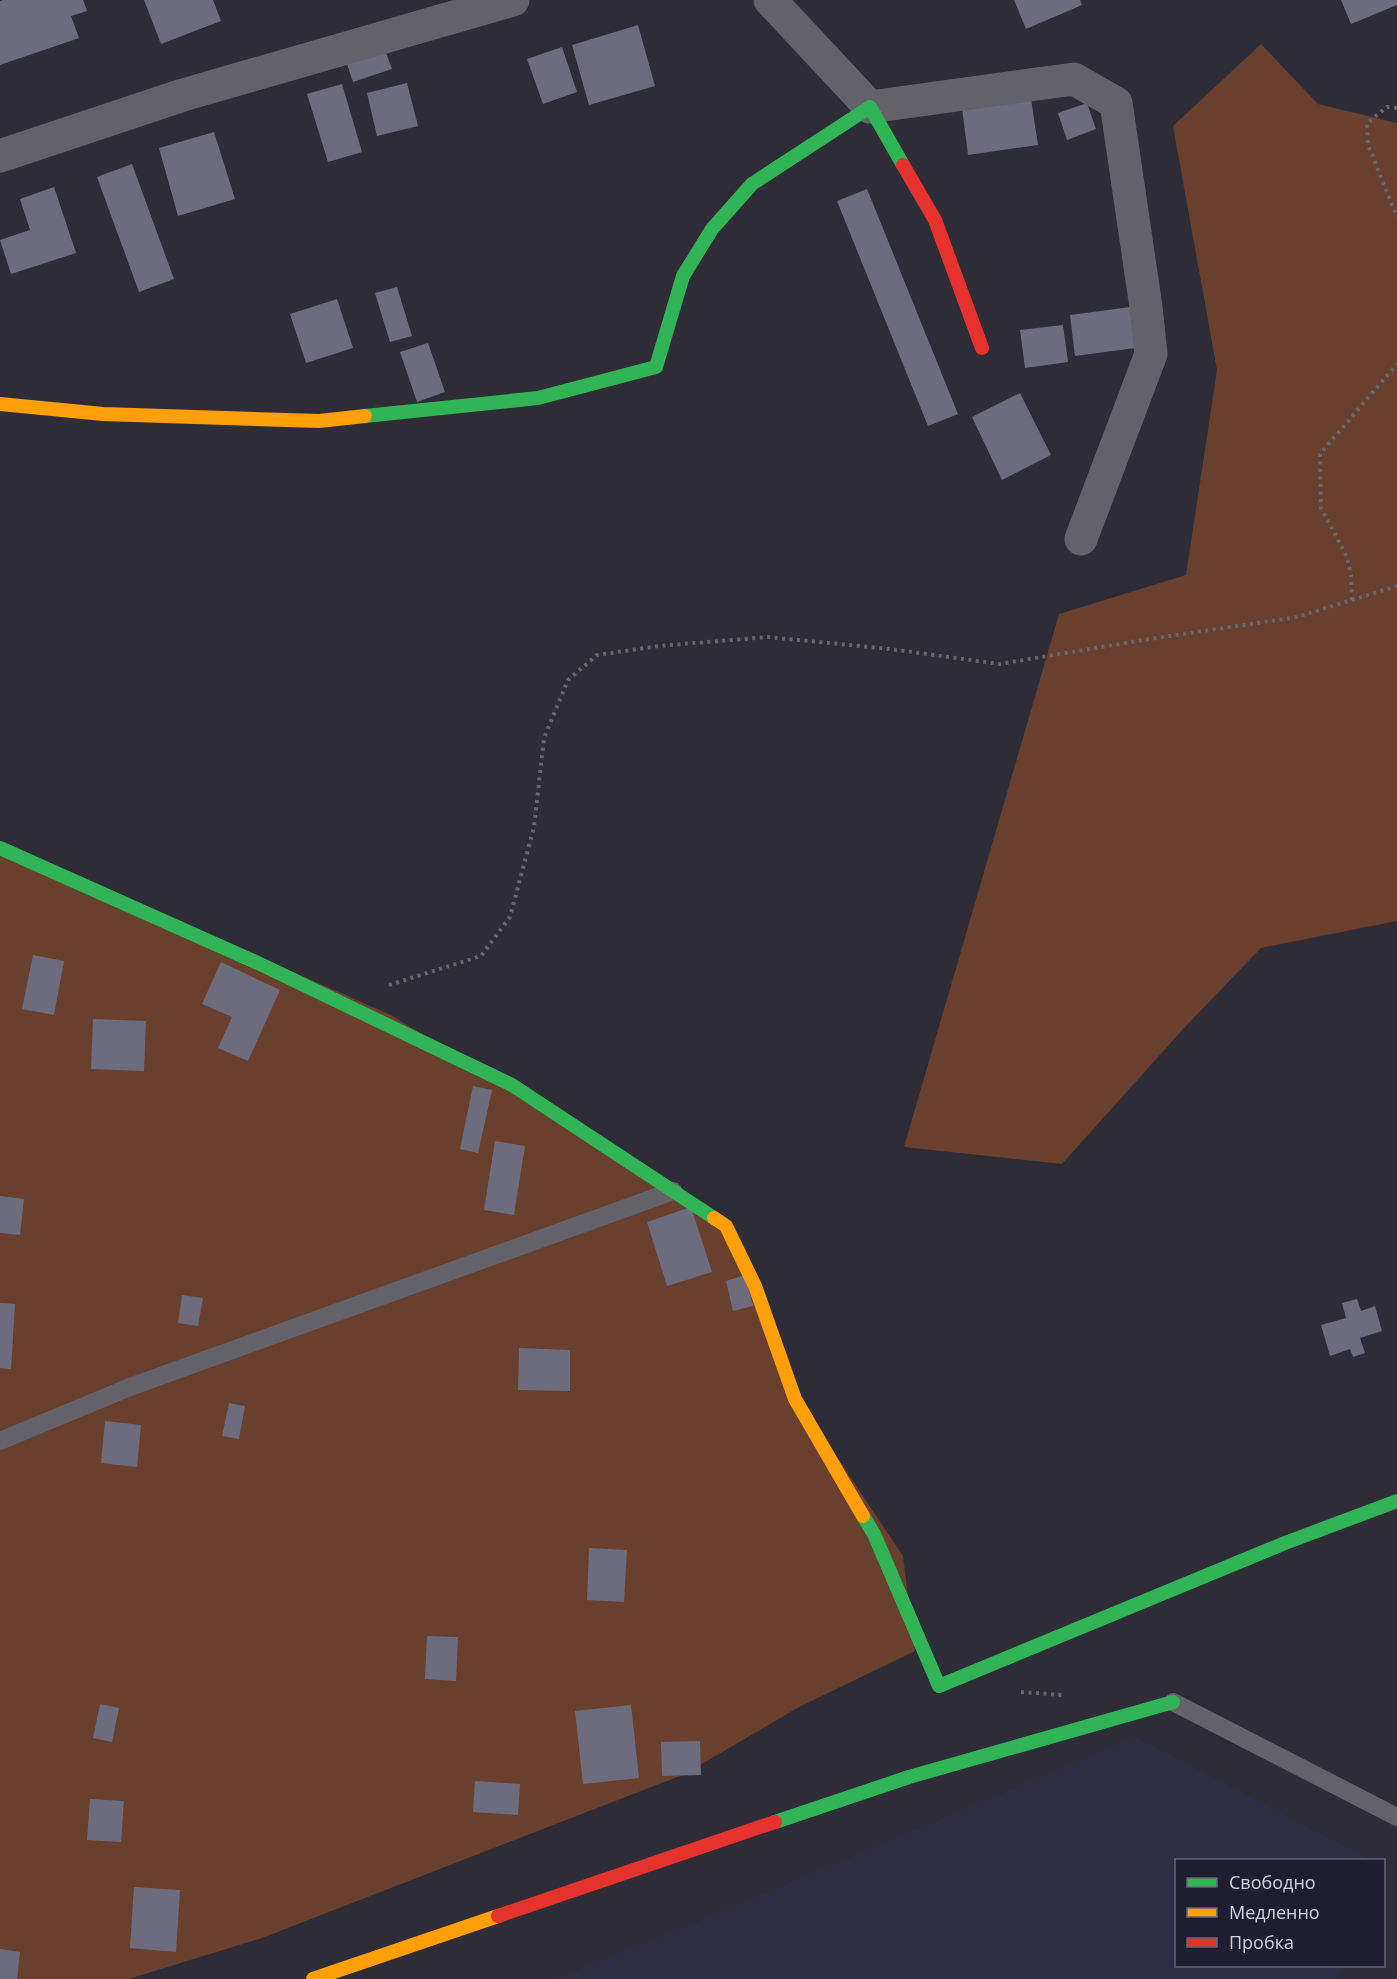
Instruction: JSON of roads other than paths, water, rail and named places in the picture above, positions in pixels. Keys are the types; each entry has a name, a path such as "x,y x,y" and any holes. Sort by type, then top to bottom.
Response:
{"street":[{"path":"0,156 183,94 513,0"},
{"path":"770,0 870,107 935,220 982,348"},
{"path":"0,404 103,414 319,421 537,398 656,367 683,276 712,229 752,184 870,107 1074,78 1116,103 1151,354 1081,539"},
{"path":"0,848 258,963 512,1085 726,1226 755,1286 795,1399 874,1534 939,1686 1285,1543 1397,1501"},
{"path":"313,1979 909,1777 1173,1702"}],"lane":[{"path":"0,1441 130,1387 673,1191"},
{"path":"1173,1702 1397,1817"}]}
